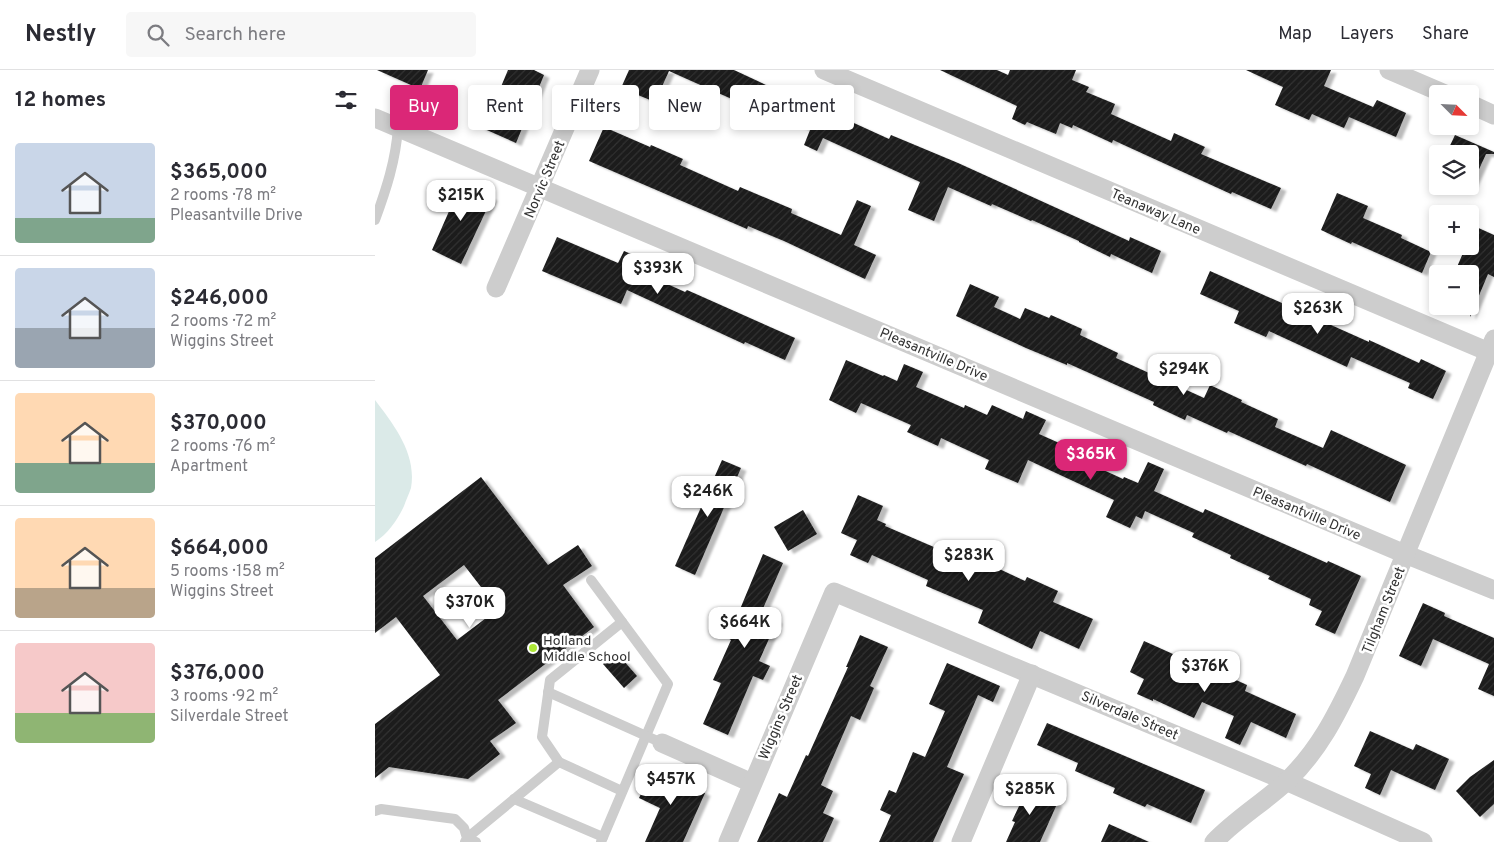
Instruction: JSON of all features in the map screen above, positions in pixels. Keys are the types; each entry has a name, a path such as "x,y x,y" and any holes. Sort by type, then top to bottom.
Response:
{"street":[{"name":"Norvic Street","path":"497,288 590,70"},
{"name":"Teanaway Lane","path":"824,70 1491,345"},
{"path":"1389,70 1429,87"},
{"path":"1479,108 1494,115"},
{"name":"Pleasantville Drive","path":"375,118 390,124"},
{"name":"Pleasantville Drive","path":"405,130 1494,590"},
{"name":"Tilgham Street","path":"1213,842 1225,830 1286,781 1313,753 1333,722 1355,676 1491,345"},
{"name":"Silverdale Street","path":"834,592 1286,781 1423,842"},
{"name":"Wiggins Street","path":"728,842 834,592"},
{"path":"961,842 1032,674"},
{"path":"654,740 752,783"}],"lane":[{"path":"375,220 393,164 397,148 398,130"},
{"path":"514,799 602,839 622,791 654,740 667,684 591,580"},
{"path":"622,622 550,680 542,738 559,762 622,791"},
{"path":"548,692 654,740"},
{"path":"375,811 381,809 455,819 465,828 470,841 514,799 559,762"}],"shaded area":[{"path":"375,400 402,441 411,463 412,475 411,488 402,511 388,531 375,542"}],"building":[{"path":"377,70 428,70 422,85 411,85"},
{"path":"508,70 534,70 544,75 540,85 502,85"},
{"path":"629,70 734,70 766,85 730,85 730,98 720,94 720,85 700,85 669,71 663,85 649,85 649,100 639,95 639,85 622,85"},
{"path":"940,70 997,70 1008,75 1010,70 1076,70 1072,80 1089,87 1086,92 1115,104 1111,114 1171,141 1174,133 1205,147 1201,154 1281,188 1271,209 1232,192 1231,194 1113,140 1112,143 1073,125 1072,128 1060,123 1056,134 1027,122 1025,125 1012,119 1017,106"},
{"path":"1246,70 1331,70 1324,86 1373,107 1377,100 1406,113 1396,137 1349,117 1344,128 1312,114 1309,120 1275,105 1283,87"},
{"path":"854,123 889,139 891,135 958,163 1129,241 1130,237 1161,251 1152,273 1111,254 1110,257 1032,220 992,204 991,206 948,187 934,221 908,210 920,182 823,138 817,151 804,145 810,130 854,130"},
{"path":"487,130 521,130 516,143"},
{"path":"603,130 611,130 683,159 680,165 738,191 740,187 792,209 791,213 841,235 857,200 871,206 854,245 876,255 865,279 784,241 748,226 747,229 589,161"},
{"path":"1455,135 1478,145 1450,145"},
{"path":"1479,145 1494,152 1494,154 1486,154 1479,169"},
{"path":"455,182 492,198 461,264 432,250 450,209 444,207"},
{"path":"1337,193 1368,206 1363,218 1402,235 1401,238 1429,251 1430,255 1422,273 1321,230"},
{"path":"1479,228 1494,235 1494,277 1488,274 1479,296 1479,265 1458,265 1462,255 1479,255"},
{"path":"557,237 618,263 624,251 641,258 636,270 685,292 687,290 795,338 785,360 745,342 744,344 627,290 621,304 542,271"},
{"path":"1210,271 1369,342 1369,340 1419,363 1421,359 1446,371 1433,399 1408,388 1410,383 1351,357 1347,367 1269,331 1266,337 1234,323 1239,311 1200,294"},
{"path":"970,284 999,297 994,307 1020,319 1025,308 1049,318 1051,315 1082,329 1080,335 1118,353 1116,358 1204,398 1210,385 1278,419 1275,427 1323,448 1331,430 1406,465 1390,502 1228,431 1227,433 1187,415 1185,420 1153,405 1154,402 956,316"},
{"path":"846,360 897,381 904,364 923,372 916,387 964,408 965,405 987,415 992,405 1023,419 1026,411 1046,420 1039,434 1077,451 1075,457 1123,479 1124,477 1138,483 1148,462 1164,469 1154,491 1203,513 1205,509 1361,576 1335,634 1315,625 1322,611 1309,605 1311,599 1268,579 1270,576 1230,558 1231,555 1192,537 1194,533 1145,511 1142,519 1136,516 1130,528 1106,517 1114,500 1028,460 1018,483 985,469 989,460 941,438 938,446 907,432 911,425 861,403 856,413 829,400"},
{"path":"722,460 741,468 695,575 675,566"},
{"path":"481,477 548,565 578,545 592,566 563,585 594,627 498,700 516,723 490,741 500,754 468,779 389,767 375,778 375,724 440,675 396,617 375,633 375,558","holes":["464,565 498,609 457,640 423,596"]},
{"path":"858,495 883,506 877,520 886,524 885,526 978,566 980,560 1025,581 1027,577 1058,591 1053,602 1093,619 1079,649 1040,631 1032,649 978,623 983,610 926,586 928,580 872,555 868,563 850,555 857,540 841,533"},
{"path":"803,510 817,534 788,551 774,527"},
{"path":"763,554 783,563 761,613 777,621 759,661 770,666 763,680 753,676 728,735 703,724 721,683 713,680 731,640 728,638"},
{"path":"1423,603 1445,613 1444,616 1494,638 1494,696 1478,689 1489,664 1433,639 1421,666 1399,656"},
{"path":"860,635 888,647 870,686 874,688 860,720 851,716 821,785 833,791 823,813 834,818 823,842 757,842 779,793 787,797 806,755 808,756 848,667 846,667"},
{"path":"1144,641 1224,677 1225,675 1247,685 1245,691 1296,714 1286,738 1251,722 1240,745 1225,738 1234,716 1202,702 1194,718 1153,699 1153,701 1137,694 1144,679 1130,672"},
{"path":"616,652 637,676 624,688 603,664"},
{"path":"947,663 1000,686 993,702 978,695 947,767 964,774 933,842 879,842 891,815 880,810 889,790 896,793 913,752 925,757 945,711 929,704"},
{"path":"1047,723 1205,790 1191,823 1147,804 1145,807 1113,793 1115,788 1075,771 1078,763 1037,745"},
{"path":"1370,731 1413,750 1416,744 1449,759 1435,790 1391,770 1380,795 1365,788 1371,774 1354,766"},
{"path":"1494,760 1494,804 1480,817 1456,791 1470,777"},
{"path":"655,765 668,771 666,775 705,793 683,842 645,842 660,808 639,798"},
{"path":"1014,785 1057,804 1040,842 1006,842 1015,822 1012,821 1020,804 1007,799"},
{"path":"1109,824 1149,842 1101,842"}],"place":[{"name":"Holland Middle School","path":"533,648"}]}
